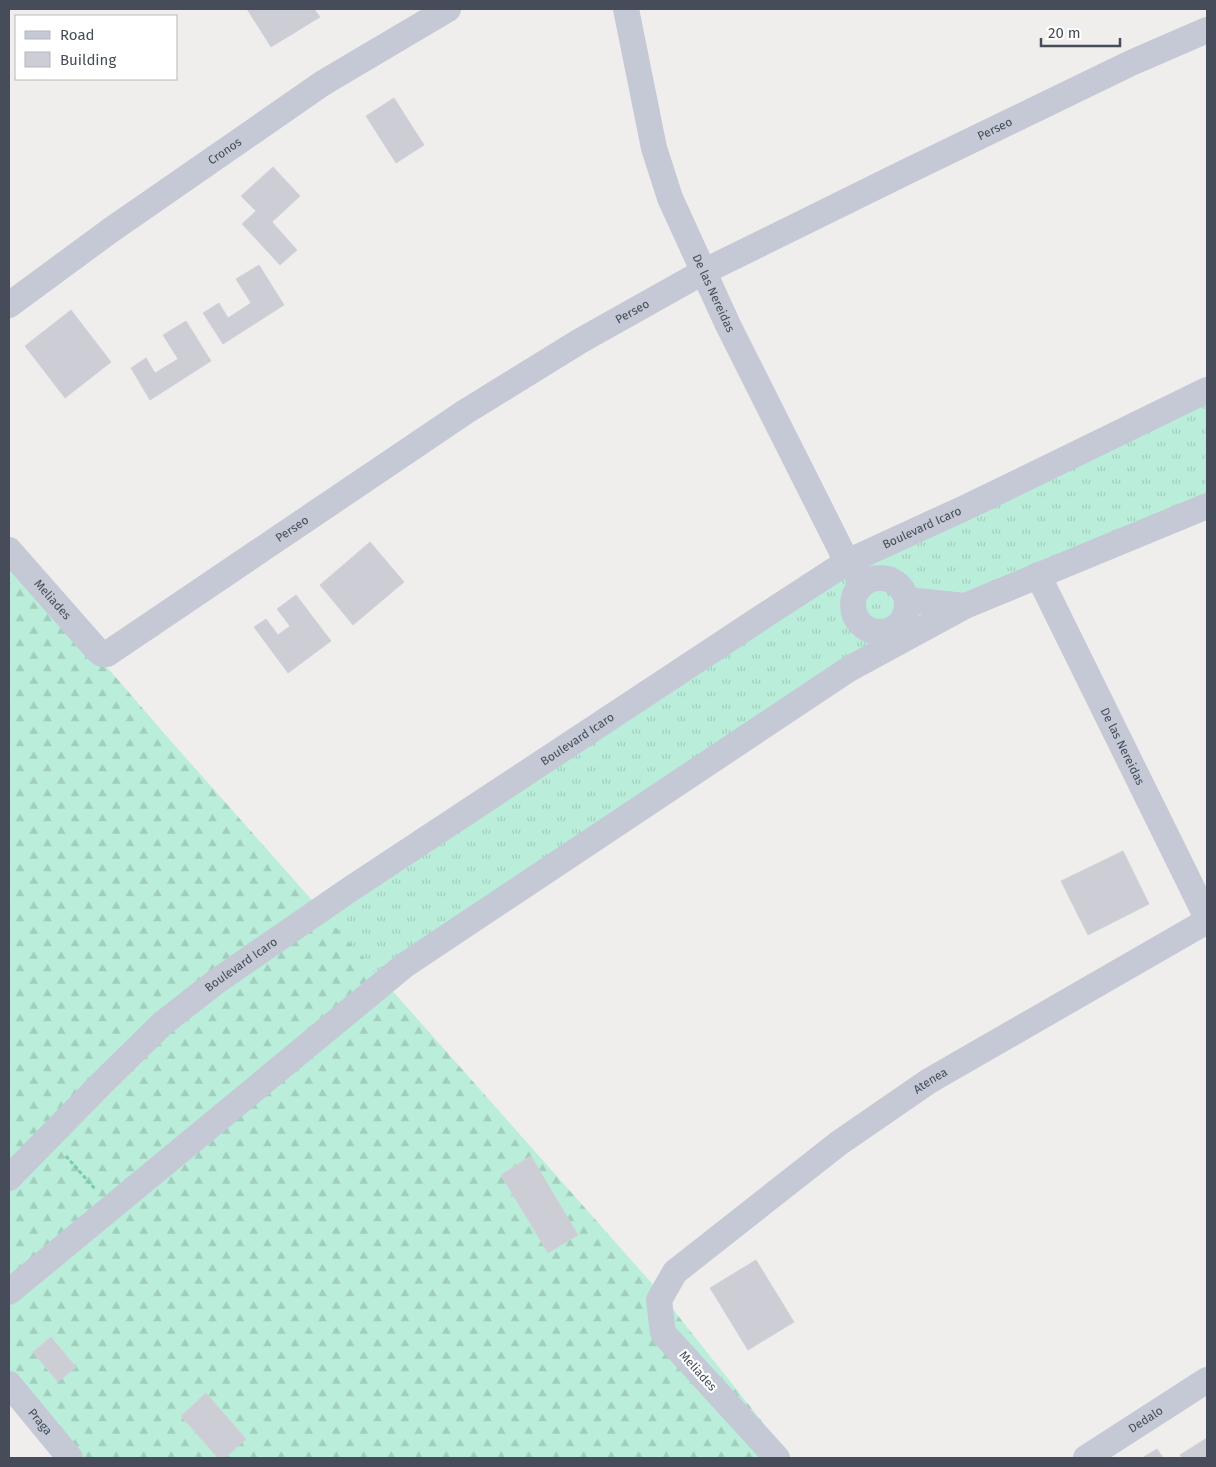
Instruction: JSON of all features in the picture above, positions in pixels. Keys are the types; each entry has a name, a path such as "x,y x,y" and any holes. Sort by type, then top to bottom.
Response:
{"street":[{"name":"Cronos","path":"9,305 111,230 323,83 448,9"},
{"name":"De las Nereidas","path":"626,9 654,148 670,198 703,272 846,562"},
{"name":"Perseo","path":"97,650 102,654 107,654 465,412 580,341 703,272 1131,62 1207,30"},
{"name":"Boulevard Icaro","path":"9,1178 162,1024 217,981 349,890 846,562 968,506 1207,390"},
{"path":"9,1292 405,965 849,669 965,606 1207,506"},
{"name":"Meliades","path":"9,550 97,650"},
{"path":"846,562 866,581"},
{"name":"De las Nereidas","path":"1038,575 1207,919"},
{"path":"874,578 892,580 899,585 908,600 905,618 892,630 883,632 866,628 858,622 853,605 859,588 866,581 874,578"},
{"path":"908,600 965,606"},
{"path":"849,669 874,631"},
{"name":"Atenea","path":"675,1272 840,1143 929,1081 1207,919"},
{"name":"Meliades","path":"675,1272 659,1300 663,1333 777,1458"},
{"name":"Dedalo","path":"1086,1458 1207,1380"},
{"name":"Praga","path":"9,1384 70,1458"}],"path":[{"path":"50,1136 112,1207"}],"green space":[{"path":"1207,389 1207,506 849,669 405,965 162,1024 847,562"},
{"path":"9,554 170,740 656,1288 791,1458 70,1458 9,1384"}],"building":[{"path":"247,9 314,9 320,17 271,47"},
{"path":"394,98 424,145 396,163 366,116"},
{"path":"273,167 300,196 272,222 297,250 280,265 242,224 256,211 241,196"},
{"path":"259,265 284,305 223,344 203,313 219,303 228,318 251,303 236,279"},
{"path":"71,310 111,362 65,398 25,346"},
{"path":"186,321 211,361 150,400 131,368 146,358 155,373 178,359 163,335"},
{"path":"370,542 404,582 353,625 320,585"},
{"path":"296,595 331,641 288,673 254,627 266,619 278,635 290,626 277,609"},
{"path":"1123,851 1149,904 1088,935 1061,881"},
{"path":"531,1156 578,1235 548,1253 501,1175"},
{"path":"756,1260 794,1322 748,1350 710,1288"},
{"path":"51,1337 76,1367 58,1382 33,1352"},
{"path":"206,1393 246,1439 225,1458 218,1458 181,1416"},
{"path":"1207,1438 1207,1458 1182,1458 1180,1455"},
{"path":"1157,1449 1163,1458 1142,1458"}]}
